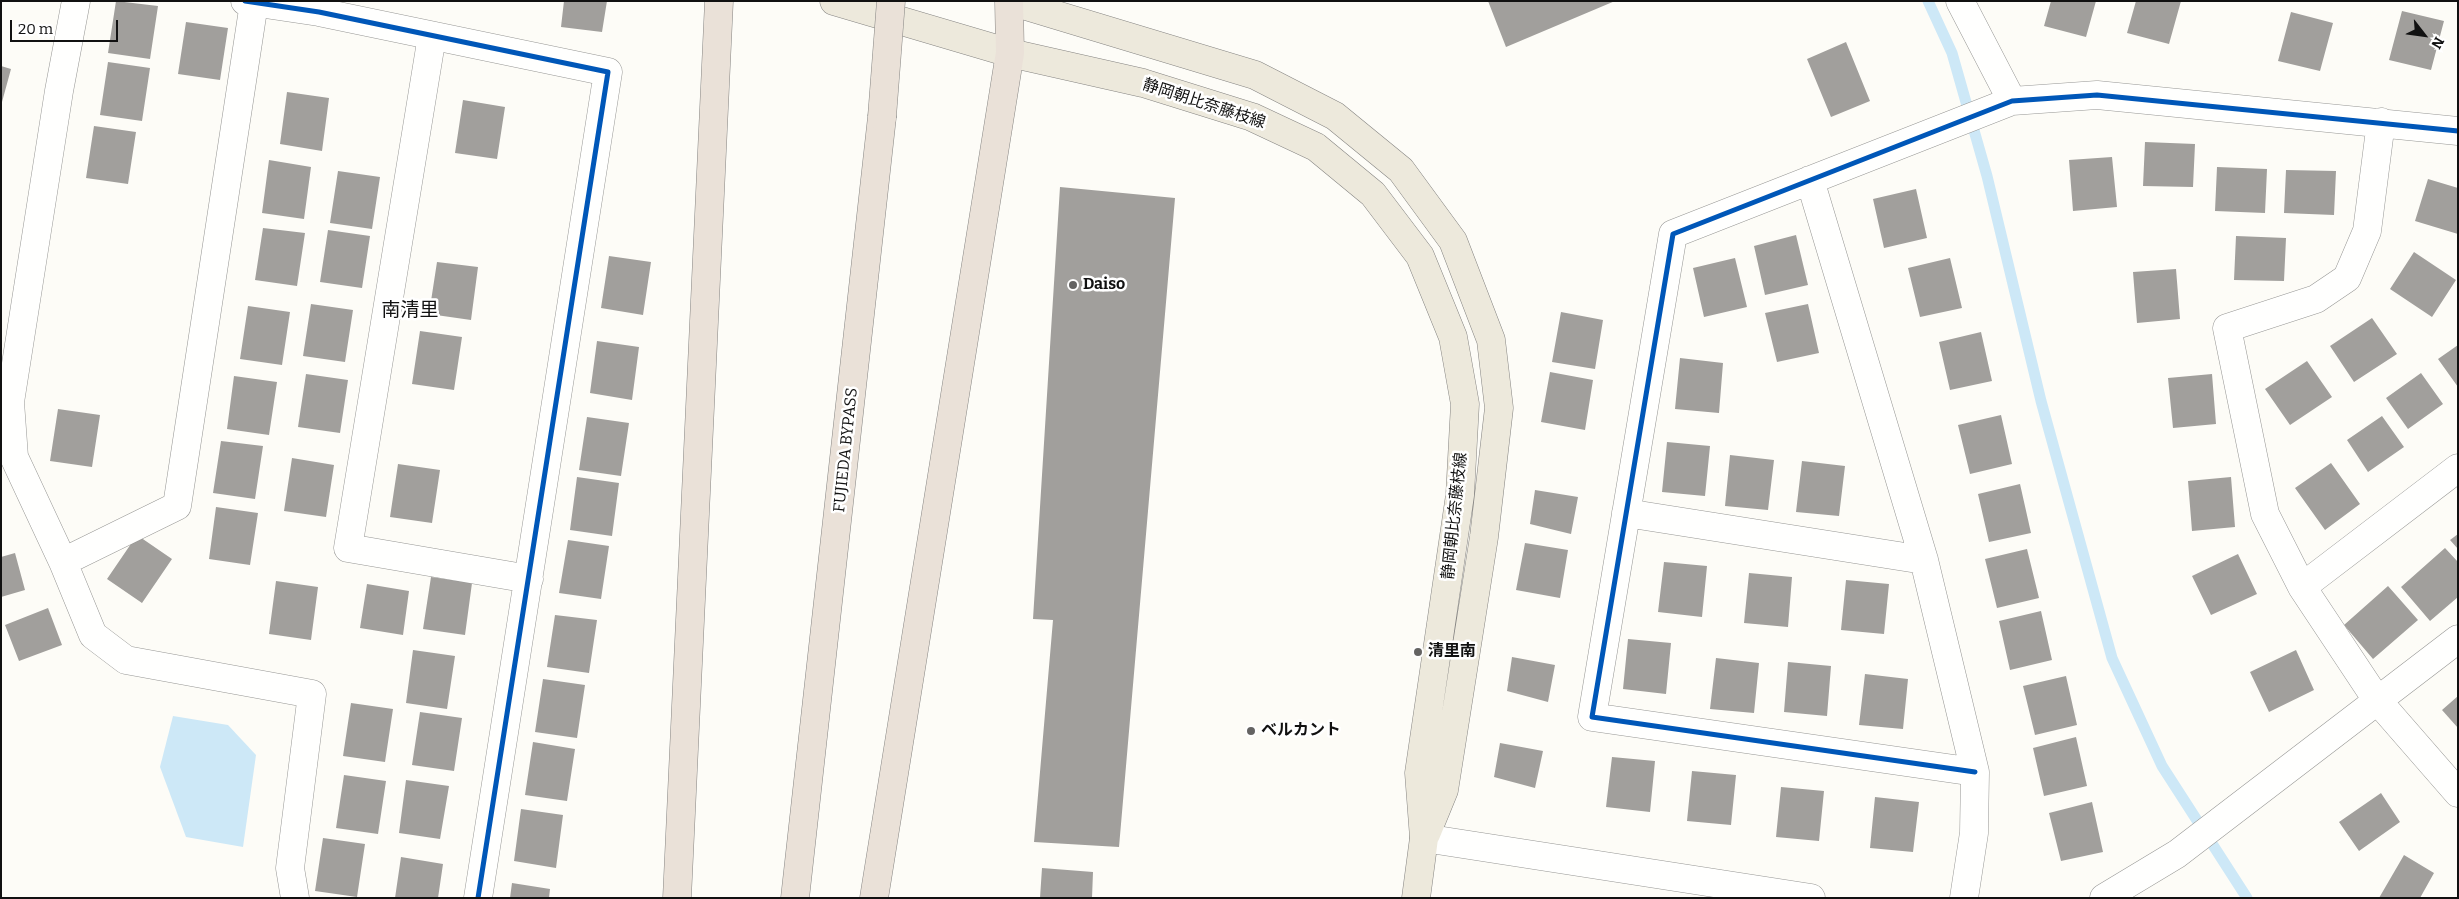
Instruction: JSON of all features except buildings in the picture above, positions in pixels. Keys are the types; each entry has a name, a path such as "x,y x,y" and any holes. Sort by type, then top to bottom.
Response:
{"highway":[{"path":"678,898 719,1"},
{"name":"FUJIEDA BYPASS","path":"795,898 882,117 891,1"},
{"path":"874,898 1010,53 1010,1"}],"main road":[{"name":"静岡朝比奈藤枝線","path":"834,1 1010,53 1143,83 1252,117 1316,147 1372,194 1420,256 1453,337 1465,404 1460,495 1419,773 1424,838 1416,898"},
{"name":"静岡朝比奈藤枝線","path":"1010,1 1255,76 1335,116 1401,170 1453,241 1491,340 1499,408 1484,536 1444,790 1424,838"}],"street":[{"path":"76,1 59,91 10,402 14,457 63,562 93,635 126,660 312,694 290,868 295,898"},
{"path":"1960,1 2012,101"},
{"path":"63,562 177,506 250,2 321,7 432,36 608,72 478,898"},
{"path":"432,36 348,548 529,579"},
{"path":"1974,772 1592,717 1673,234 2012,101 2097,94 2458,131"},
{"path":"2381,122 2366,231 2347,278 2316,299 2227,328 2265,514 2302,587 2377,700 2458,793"},
{"path":"1810,180 1924,560 1974,772 1974,833 1964,898"},
{"path":"2302,587 2458,468"},
{"path":"1626,513 1924,560"},
{"path":"2104,898 2177,854 2458,639"},
{"path":"1424,838 1811,898"}],"water":[{"path":"173,716 228,725 256,755 243,847 186,837 160,767"}],"waterway":[{"path":"1928,1 1952,53 1987,176 2041,401 2112,658 2162,766 2247,898"}],"cycle path":[{"path":"245,1 319,12 608,72 478,898"},
{"path":"1975,772 1592,717 1673,234 2012,101 2097,95 2458,131"}],"place":[{"name":"Daiso","path":"1073,285"},
{"name":"清里南","path":"1418,652"},
{"name":"ベルカント","path":"1251,731"}],"district":[{"name":"南清里","path":"410,311"}]}
